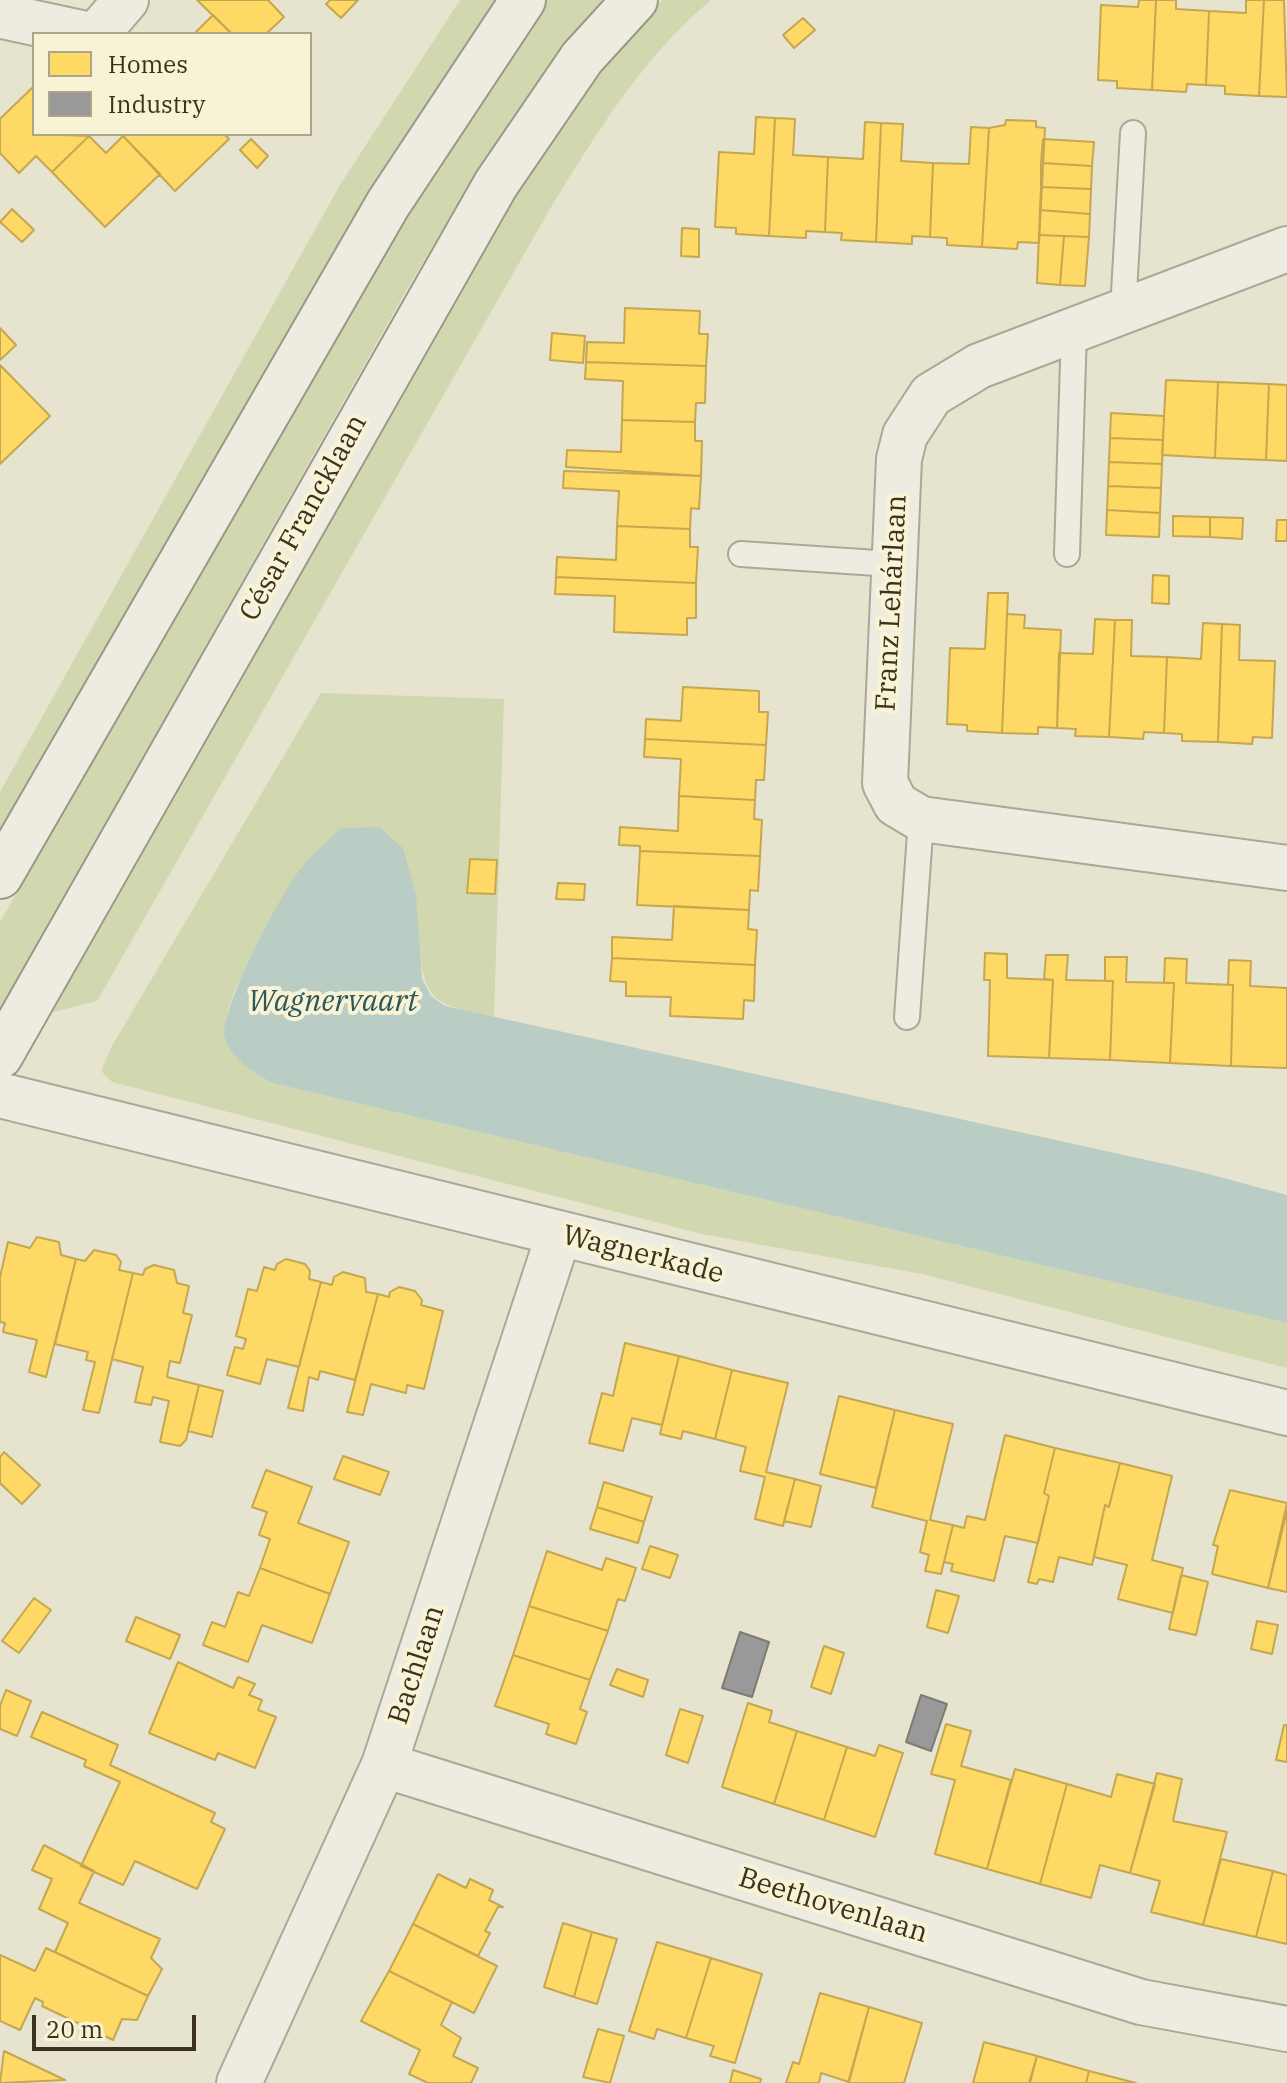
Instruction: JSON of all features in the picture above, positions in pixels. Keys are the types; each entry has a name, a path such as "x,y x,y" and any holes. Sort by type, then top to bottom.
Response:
{"street":[{"path":"99,32 126,0"},
{"path":"0,876 388,204 523,0"},
{"name":"César Francklaan","path":"0,1056 496,184 582,58 635,0"},
{"path":"7,12 79,32"},
{"name":"Franz Lehárlaan","path":"921,819 896,804 885,783 892,564 899,459 905,435 931,395 979,366 1287,249"},
{"path":"921,819 1287,868"},
{"name":"Wagnerkade","path":"0,1095 1287,1413"},
{"name":"Bachlaan","path":"239,2083 384,1765 559,1234"},
{"name":"Beethovenlaan","path":"384,1765 1141,2002 1287,2029"}],"lane":[{"path":"1123,311 1133,133"},
{"path":"1067,554 1074,330"},
{"path":"741,554 892,564"},
{"path":"907,1017 921,819"}],"green space":[{"path":"460,0 494,0 368,197 0,846 0,792 340,185"},
{"path":"545,0 606,0 479,170 407,289 0,1010 0,922 262,466 369,269 532,14"},
{"path":"662,0 711,0 644,69 606,120 554,202 97,1001 53,1012 211,711 522,183 592,81"},
{"path":"321,693 504,699 494,1017 447,1005 438,999 425,979 419,944 239,981 227,1015 228,1041 233,1052 255,1073 272,1083 1287,1323 1287,1368 922,1274 702,1234 112,1082 101,1071 112,1046"}],"water":[{"name":"Wagnervaart","path":"379,827 403,848 416,895 422,979 431,996 445,1006 1197,1171 1287,1195 1287,1323 272,1083 238,1059 225,1038 225,1024 241,979 281,899 306,862 341,828"}],"building: Homes":[{"path":"197,0 268,0 284,17 268,32 230,32"},
{"path":"330,0 358,0 341,18 326,4"},
{"path":"1139,0 1156,0 1152,90 1117,88 1117,81 1098,80 1101,5 1138,7"},
{"path":"1156,0 1176,0 1176,9 1209,11 1206,85 1187,84 1186,92 1152,90"},
{"path":"1246,0 1264,0 1259,96 1225,94 1225,86 1206,85 1209,11 1246,13"},
{"path":"1264,0 1284,0 1287,97 1259,96"},
{"path":"213,15 230,32 196,32"},
{"path":"803,18 815,30 794,48 783,35"},
{"path":"32,88 32,136 89,136 52,172 36,156 19,173 0,153 0,119"},
{"path":"756,117 775,118 769,236 736,234 736,228 715,227 719,152 754,154"},
{"path":"775,118 795,119 793,155 828,157 825,232 806,231 806,238 769,236"},
{"path":"1006,120 1036,121 1036,127 1045,128 1039,243 1018,242 1017,249 982,247 989,128 1005,125"},
{"path":"865,122 881,123 876,242 841,240 842,233 825,232 828,157 863,159"},
{"path":"881,123 903,124 901,161 933,163 930,237 912,236 912,244 876,242"},
{"path":"971,127 989,128 982,247 947,245 947,238 930,237 933,163 969,164"},
{"path":"89,136 106,153 123,136 160,174 105,227 52,172"},
{"path":"123,136 226,136 229,139 175,191"},
{"path":"251,139 268,156 257,168 240,150"},
{"path":"1043,139 1094,142 1092,166 1041,163"},
{"path":"1041,163 1092,166 1091,189 1041,187"},
{"path":"1041,187 1091,189 1090,214 1040,210"},
{"path":"12,209 34,230 22,242 0,222"},
{"path":"1040,210 1090,214 1089,237 1039,235"},
{"path":"682,228 699,229 699,257 681,256"},
{"path":"1039,235 1064,236 1060,285 1037,283"},
{"path":"1064,236 1089,237 1085,286 1060,285"},
{"path":"625,308 700,311 699,334 708,334 706,366 586,362 587,342 624,343"},
{"path":"0,328 16,345 0,360"},
{"path":"552,333 585,336 583,363 550,360"},
{"path":"586,362 706,366 705,403 696,403 695,422 622,420 623,381 585,379"},
{"path":"0,365 50,416 0,464"},
{"path":"1166,380 1218,382 1215,458 1162,455"},
{"path":"1218,382 1269,384 1266,460 1215,458"},
{"path":"1269,384 1287,385 1287,461 1266,460"},
{"path":"1111,413 1164,416 1163,440 1110,438"},
{"path":"622,420 695,422 695,441 702,441 701,476 566,467 567,450 621,452"},
{"path":"1110,438 1163,440 1162,464 1109,462"},
{"path":"1109,462 1162,464 1161,488 1108,486"},
{"path":"564,471 701,476 699,509 691,508 690,529 617,526 619,491 563,488"},
{"path":"1108,486 1161,488 1160,513 1107,510"},
{"path":"1107,510 1160,513 1159,537 1106,535"},
{"path":"1173,516 1210,517 1210,537 1173,536"},
{"path":"1210,517 1243,518 1242,539 1210,537"},
{"path":"1277,520 1287,520 1287,541 1276,541"},
{"path":"617,526 690,529 690,547 698,547 696,583 556,577 557,557 616,560"},
{"path":"1153,575 1169,576 1169,604 1152,603"},
{"path":"556,577 696,583 696,618 687,618 687,635 614,632 615,596 555,594"},
{"path":"988,593 1008,593 1002,733 967,731 967,725 947,724 950,648 985,649"},
{"path":"1007,614 1025,615 1024,628 1061,630 1057,728 1038,727 1038,734 1002,733"},
{"path":"1095,619 1115,620 1109,737 1075,736 1076,729 1057,728 1059,653 1093,654"},
{"path":"1115,620 1132,620 1131,656 1167,657 1164,733 1144,732 1143,739 1109,737"},
{"path":"1203,623 1222,624 1218,742 1182,741 1182,734 1164,733 1167,657 1201,659"},
{"path":"1222,624 1240,625 1239,660 1275,661 1272,738 1253,737 1252,744 1218,742"},
{"path":"683,687 759,691 759,712 768,712 766,745 645,739 646,719 681,721"},
{"path":"645,739 766,745 764,780 756,780 755,800 679,796 681,759 644,757"},
{"path":"679,796 755,800 754,819 762,820 760,856 640,851 640,846 619,845 620,827 678,831"},
{"path":"640,851 760,856 758,891 750,890 749,910 637,905"},
{"path":"470,859 497,860 495,894 467,893"},
{"path":"558,883 585,884 584,900 556,899"},
{"path":"674,906 749,910 748,929 757,930 755,965 612,958 612,937 672,940"},
{"path":"985,953 1007,954 1007,978 1053,980 1049,1058 988,1056 990,980 984,980"},
{"path":"1046,955 1068,955 1066,980 1113,981 1110,1060 1049,1058 1053,980 1044,979"},
{"path":"1105,957 1127,957 1126,982 1174,983 1170,1063 1110,1060 1113,981 1105,981"},
{"path":"612,958 755,965 754,1001 744,1000 743,1019 670,1016 671,997 626,996 626,982 610,981"},
{"path":"1165,958 1187,959 1186,983 1233,985 1231,1066 1170,1063 1174,983 1164,983"},
{"path":"1229,960 1251,961 1250,986 1287,988 1287,1068 1231,1066 1233,985 1228,985"},
{"path":"37,1237 59,1242 61,1255 76,1259 46,1377 29,1372 37,1340 3,1332 5,1323 0,1322 0,1277 8,1242 30,1248"},
{"path":"94,1250 116,1255 121,1262 119,1270 133,1273 99,1413 83,1410 95,1362 86,1360 88,1352 55,1344 76,1259 85,1261"},
{"path":"286,1259 305,1264 310,1271 309,1279 321,1282 299,1367 267,1359 260,1384 227,1375 235,1347 243,1349 246,1339 236,1336 248,1289 257,1291 264,1267 275,1270 277,1264"},
{"path":"154,1265 174,1270 177,1283 189,1286 183,1313 192,1315 180,1363 170,1361 167,1377 199,1385 186,1440 180,1446 160,1442 169,1401 153,1397 151,1405 135,1402 143,1367 112,1359 133,1273 143,1275 145,1269"},
{"path":"343,1272 365,1278 366,1292 378,1294 355,1380 320,1371 318,1380 309,1377 303,1411 288,1408 321,1282 332,1285 334,1277"},
{"path":"399,1287 415,1291 422,1300 421,1305 443,1311 424,1389 407,1385 406,1393 371,1384 363,1415 347,1412 378,1294 389,1297 390,1292"},
{"path":"625,1343 679,1356 662,1425 632,1418 623,1451 589,1443 602,1393 613,1396"},
{"path":"679,1356 732,1370 715,1439 683,1431 681,1439 660,1434"},
{"path":"732,1370 788,1383 766,1472 795,1479 783,1526 755,1519 765,1477 740,1471 746,1447 715,1439"},
{"path":"199,1385 223,1391 212,1437 188,1431"},
{"path":"839,1396 895,1410 876,1488 820,1474"},
{"path":"895,1410 953,1424 930,1520 953,1525 941,1574 925,1571 929,1555 920,1552 927,1521 872,1507"},
{"path":"1005,1435 1055,1448 1044,1493 1049,1496 1038,1543 1005,1536 994,1581 951,1571 953,1564 944,1562 953,1525 964,1528 967,1516 985,1520"},
{"path":"1055,1448 1120,1463 1109,1507 1105,1505 1092,1565 1059,1557 1053,1582 1039,1579 1037,1584 1028,1582 1049,1496 1044,1493"},
{"path":"4,1452 40,1485 22,1504 0,1483 0,1457"},
{"path":"343,1456 389,1472 380,1495 334,1479"},
{"path":"1120,1463 1172,1476 1152,1560 1183,1568 1173,1613 1118,1599 1127,1565 1094,1557 1105,1505 1109,1507"},
{"path":"266,1470 312,1487 298,1523 349,1542 330,1594 260,1568 270,1539 259,1535 267,1512 252,1507"},
{"path":"795,1479 821,1486 811,1527 784,1521"},
{"path":"604,1482 652,1497 644,1522 597,1507"},
{"path":"1230,1490 1287,1503 1268,1588 1212,1574 1218,1546 1213,1545"},
{"path":"597,1507 644,1522 638,1543 590,1529"},
{"path":"1287,1511 1287,1592 1268,1588"},
{"path":"650,1546 678,1555 670,1578 642,1569"},
{"path":"547,1551 602,1570 606,1558 636,1568 625,1601 618,1599 608,1631 529,1606"},
{"path":"260,1568 330,1594 312,1643 262,1625 248,1662 203,1645 212,1622 225,1627 238,1592 249,1596"},
{"path":"1181,1575 1208,1582 1196,1635 1169,1629"},
{"path":"936,1590 959,1596 948,1633 927,1627"},
{"path":"34,1598 51,1610 19,1653 2,1641"},
{"path":"529,1606 608,1631 590,1680 513,1655"},
{"path":"136,1617 180,1635 170,1659 126,1641"},
{"path":"1257,1621 1278,1625 1272,1654 1251,1649"},
{"path":"824,1646 844,1653 831,1694 811,1687"},
{"path":"513,1655 590,1680 580,1709 587,1712 576,1744 546,1734 549,1724 495,1706"},
{"path":"178,1662 233,1688 238,1677 255,1684 249,1695 262,1700 258,1710 276,1717 255,1768 218,1753 215,1760 149,1733"},
{"path":"617,1669 648,1680 643,1697 610,1685"},
{"path":"6,1690 31,1701 17,1736 0,1729 0,1706"},
{"path":"748,1703 772,1711 769,1722 797,1731 774,1804 722,1787"},
{"path":"680,1709 703,1716 688,1763 666,1755"},
{"path":"42,1712 118,1745 110,1765 215,1813 211,1822 225,1829 197,1889 135,1861 123,1885 81,1866 120,1782 84,1766 86,1760 31,1737"},
{"path":"946,1724 971,1731 961,1766 1011,1780 987,1869 935,1854 955,1780 931,1774"},
{"path":"1284,1725 1287,1725 1287,1762 1276,1760"},
{"path":"797,1731 847,1747 824,1820 774,1804"},
{"path":"879,1745 903,1753 875,1837 824,1820 847,1747 875,1756"},
{"path":"1015,1769 1067,1784 1040,1884 987,1869"},
{"path":"1157,1773 1182,1779 1173,1821 1227,1832 1203,1925 1151,1912 1160,1881 1130,1873"},
{"path":"1117,1774 1155,1784 1130,1873 1100,1865 1091,1898 1040,1884 1067,1784 1111,1797"},
{"path":"44,1845 94,1871 79,1903 160,1939 151,1958 162,1969 148,1996 55,1952 68,1923 39,1909 52,1879 32,1870"},
{"path":"1221,1859 1273,1871 1256,1937 1203,1925"},
{"path":"1273,1871 1287,1875 1287,1944 1256,1937"},
{"path":"438,1874 466,1888 470,1879 493,1890 489,1900 503,1907 498,1907 485,1931 490,1933 478,1956 413,1924"},
{"path":"563,1923 592,1932 574,1997 544,1987"},
{"path":"413,1924 497,1966 474,2013 389,1971"},
{"path":"592,1932 617,1939 597,2004 574,1997"},
{"path":"657,1942 711,1958 686,2038 657,2029 654,2039 629,2031"},
{"path":"46,1948 148,1996 137,2020 122,2019 113,2040 42,2006 43,2002 35,1998 20,2030 0,2021 0,1955 35,1971"},
{"path":"711,1958 762,1974 735,2063 710,2056 714,2046 686,2038"},
{"path":"389,1971 452,2002 441,2025 461,2038 453,2056 478,2068 471,2083 428,2083 409,2074 420,2050 361,2021"},
{"path":"820,1993 869,2007 849,2082 821,2073 819,2083 786,2083 793,2062 799,2064"},
{"path":"869,2007 922,2023 904,2083 848,2083"},
{"path":"598,2029 624,2036 610,2083 583,2077"},
{"path":"984,2042 1037,2056 1029,2083 973,2083"},
{"path":"4,2051 65,2080 0,2083"},
{"path":"1037,2056 1089,2071 1086,2083 1030,2083"},
{"path":"733,2070 761,2079 760,2083 730,2083"},
{"path":"1089,2071 1136,2083 1086,2083"}],"building: Industry":[{"path":"740,1632 769,1642 752,1697 722,1688"},
{"path":"921,1695 947,1704 931,1751 906,1742"}]}
